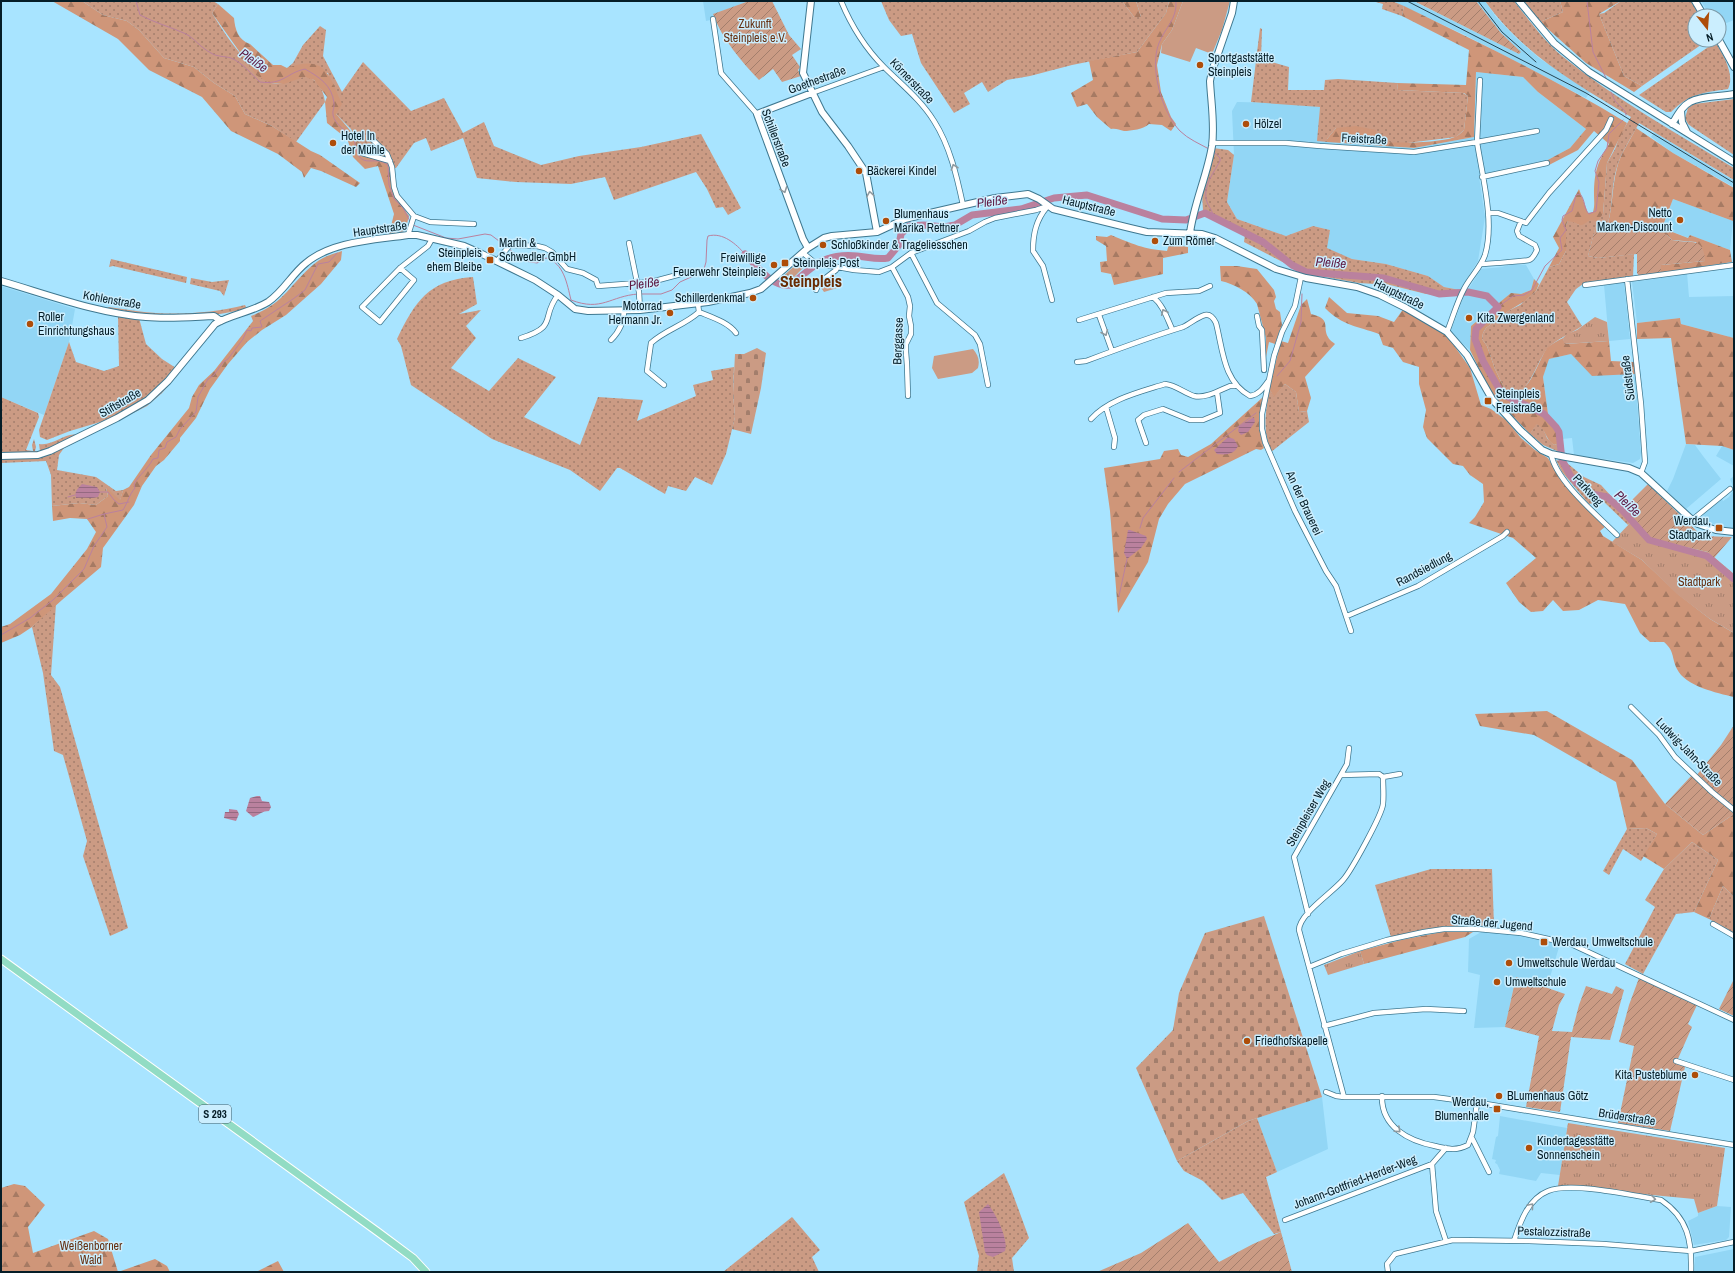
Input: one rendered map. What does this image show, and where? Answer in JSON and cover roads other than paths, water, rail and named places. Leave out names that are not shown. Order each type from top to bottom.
[{"type":"main road","points":[[811,1],[803,73],[822,112],[866,173],[877,232]]},
{"type":"main road","points":[[1190,233],[1193,211],[1207,172],[1211,148],[1210,81],[1216,56],[1232,13],[1234,1]]},
{"type":"main road","points":[[1519,1],[1540,28],[1568,56],[1601,80],[1734,162]]},
{"type":"main road","points":[[1723,48],[1734,67]]},
{"type":"main road","name":"Goethestraße","points":[[757,114],[812,93]]},
{"type":"main road","points":[[1672,124],[1686,105],[1696,99],[1734,94]]},
{"type":"main road","points":[[1681,112],[1682,122],[1688,133]]},
{"type":"main road","name":"Schillerstraße","points":[[757,114],[807,246]]},
{"type":"main road","name":"Hauptstraße","points":[[221,321],[260,307],[281,291],[306,262],[325,250],[341,245],[408,231],[432,239],[464,246],[497,261],[535,280],[558,295],[570,306],[580,310],[640,310],[698,304],[738,297],[761,289],[803,253],[807,246],[824,238],[877,232],[905,219],[1016,194],[1028,194],[1039,199],[1052,209],[1147,232],[1190,233],[1214,238],[1276,269],[1301,277],[1358,287],[1380,295],[1447,332],[1467,356],[1492,399],[1542,450],[1554,455],[1618,465],[1640,473],[1692,520],[1706,528],[1734,532]]},
{"type":"main road","name":"Kohlenstraße","points":[[1,281],[43,295],[96,309],[146,317],[214,316],[221,321]]},
{"type":"main road","name":"Stiftstraße","points":[[1,456],[38,455],[50,451],[135,408],[159,390],[210,329],[221,321]]},
{"type":"main road","name":"S 293","points":[[1,959],[378,1232],[413,1258],[426,1272]]},
{"type":"street","name":"Körnerstraße","points":[[841,1],[862,40],[884,67],[914,95],[938,128],[956,173],[963,205]]},
{"type":"street","name":"Schillerstraße","points":[[713,19],[721,73],[757,114]]},
{"type":"street","name":"Goethestraße","points":[[812,93],[884,67]]},
{"type":"street","points":[[1447,332],[1464,289],[1473,273],[1481,264],[1488,242],[1488,212],[1477,142],[1480,80]]},
{"type":"street","points":[[1488,212],[1498,213],[1526,223],[1549,193],[1606,130],[1611,119]]},
{"type":"street","name":"Freistraße","points":[[1211,148],[1286,143],[1414,152],[1537,131]]},
{"type":"street","points":[[370,137],[384,150],[390,161],[397,196],[414,216],[430,222],[474,224]]},
{"type":"street","points":[[362,153],[390,161]]},
{"type":"street","points":[[1482,177],[1547,163]]},
{"type":"street","points":[[803,253],[814,262],[821,264],[879,272],[892,267],[911,253],[969,232],[985,222],[995,218],[1036,210],[1047,205]]},
{"type":"street","points":[[1047,205],[1038,217],[1033,251],[1043,266],[1052,300]]},
{"type":"street","points":[[408,231],[414,216]]},
{"type":"street","points":[[1481,264],[1528,261],[1532,258],[1537,250],[1535,245],[1518,236],[1517,231],[1520,221]]},
{"type":"street","points":[[400,268],[414,280],[380,322],[362,307],[400,268],[428,246],[432,239]]},
{"type":"street","points":[[629,244],[638,284],[640,310]]},
{"type":"street","points":[[497,261],[506,252],[510,245],[537,246],[552,252],[567,269],[582,273],[596,280],[598,286],[638,284],[681,274]]},
{"type":"street","points":[[911,253],[937,303],[975,335],[980,344],[988,385]]},
{"type":"street","points":[[1585,285],[1734,265]]},
{"type":"street","points":[[816,290],[820,283],[836,270],[837,267]]},
{"type":"street","name":"Berggasse","points":[[892,267],[908,297],[910,306],[909,316],[911,334],[906,344],[908,396]]},
{"type":"street","name":"An der Brauerei","points":[[1301,277],[1296,306],[1282,332],[1272,369],[1262,414],[1262,429],[1265,442],[1295,512],[1326,571],[1336,586],[1351,631]]},
{"type":"street","name":"Südstraße","points":[[1627,279],[1642,418],[1645,462],[1640,473]]},
{"type":"street","points":[[1079,320],[1166,293],[1199,291],[1210,286]]},
{"type":"street","points":[[521,338],[540,330],[545,325],[554,300],[558,295]]},
{"type":"street","points":[[1153,297],[1163,310],[1172,329]]},
{"type":"street","points":[[664,385],[647,371],[651,343],[666,332],[691,319],[698,312],[698,304]]},
{"type":"street","points":[[611,340],[618,333],[624,316],[624,310]]},
{"type":"street","points":[[698,312],[726,324],[733,328],[736,333]]},
{"type":"street","points":[[1099,315],[1112,351]]},
{"type":"street","points":[[1077,362],[1086,361],[1191,323],[1204,315],[1209,315],[1214,319],[1225,364],[1235,386],[1250,396],[1254,396],[1270,379]]},
{"type":"street","points":[[1257,316],[1259,326],[1262,330],[1264,368],[1272,369]]},
{"type":"street","points":[[1091,419],[1097,412],[1122,399],[1165,384],[1171,385],[1193,396],[1201,396],[1217,392],[1230,386],[1235,386]]},
{"type":"street","points":[[1146,443],[1138,420],[1144,415],[1163,409],[1190,420],[1203,420],[1220,413],[1217,392]]},
{"type":"street","points":[[1106,407],[1115,438],[1114,447]]},
{"type":"street","name":"Parkweg","points":[[1554,455],[1553,464],[1574,492],[1617,535]]},
{"type":"street","points":[[1692,520],[1730,489]]},
{"type":"street","name":"Randsiedlung","points":[[1347,616],[1418,586],[1503,536],[1507,532]]},
{"type":"street","name":"Ludwig-Jahn-Straße","points":[[1631,707],[1659,735],[1676,757],[1712,792],[1734,810]]},
{"type":"street","name":"Steinpleiser Weg","points":[[1308,914],[1294,857],[1347,764],[1349,748]]},
{"type":"street","points":[[1341,775],[1379,774],[1383,777],[1400,774]]},
{"type":"street","points":[[1344,1097],[1324,1026],[1299,926],[1308,914],[1344,880],[1367,840],[1383,806],[1383,777]]},
{"type":"street","points":[[1713,924],[1734,936]]},
{"type":"street","name":"Straße der Jugend","points":[[1309,967],[1341,954],[1387,940],[1424,932],[1444,929],[1465,929],[1521,933],[1571,944],[1734,1020]]},
{"type":"street","points":[[1324,1026],[1374,1013],[1426,1009],[1464,1012]]},
{"type":"street","points":[[1676,1061],[1734,1080]]},
{"type":"street","name":"Brüderstraße","points":[[1326,1092],[1344,1097],[1434,1097],[1734,1145]]},
{"type":"street","name":"Johann-Gottfried-Herder-Weg","points":[[1382,1096],[1382,1106],[1387,1119],[1399,1132],[1412,1140],[1446,1148],[1459,1149],[1468,1145],[1472,1138]]},
{"type":"street","points":[[1477,1103],[1472,1138],[1489,1172]]},
{"type":"street","points":[[1446,1148],[1432,1164],[1436,1211],[1446,1242]]},
{"type":"street","name":"Johann-Gottfried-Herder-Weg","points":[[1284,1220],[1432,1164]]},
{"type":"street","points":[[1514,1241],[1521,1220],[1531,1204],[1547,1191],[1566,1187],[1661,1200],[1670,1206],[1679,1217],[1687,1231],[1692,1251],[1691,1272]]},
{"type":"street","name":"Pestalozzistraße","points":[[1388,1272],[1387,1264],[1395,1254],[1446,1242],[1468,1240],[1603,1244],[1692,1251],[1734,1242]]},
{"type":"waterway","name":"Pleiße","points":[[136,1],[140,15],[186,34],[213,54],[229,57],[235,60],[260,82],[274,82],[305,69],[324,82],[328,86],[333,97],[334,119],[341,128],[354,137],[356,149],[362,159],[366,161],[382,162],[388,165],[389,185],[394,199],[403,208],[411,223]]},
{"type":"waterway","points":[[1176,1],[1175,13],[1159,43],[1156,53],[1159,89],[1168,113],[1180,131],[1190,139],[1209,149]]},
{"type":"waterway","points":[[1587,1],[1593,52],[1607,80]]},
{"type":"waterway","points":[[1611,92],[1615,101],[1625,111],[1626,115]]},
{"type":"waterway","points":[[1498,307],[1513,296],[1524,295],[1532,290],[1545,266],[1562,250],[1560,238],[1566,230],[1562,220],[1563,216],[1572,211],[1576,195],[1580,194],[1589,214],[1596,211],[1599,182],[1595,171],[1598,161],[1607,148],[1609,134],[1623,120]]},
{"type":"waterway","points":[[1213,217],[1208,204],[1206,191],[1209,181],[1220,161],[1220,158],[1214,152]]},
{"type":"waterway","name":"Pleiße","points":[[745,254],[771,280],[784,285],[791,285],[814,266],[836,256],[857,256],[876,259],[888,258],[899,245],[901,234],[909,226],[924,225],[944,227],[955,225],[972,215],[1021,209],[1054,198],[1087,195],[1162,219],[1186,220],[1205,213],[1263,242],[1292,265],[1306,272],[1384,278],[1439,294],[1468,292],[1487,296],[1498,307],[1476,329],[1475,339],[1483,361],[1502,394],[1544,414],[1556,427],[1559,432],[1562,460],[1570,475],[1577,483],[1592,494],[1607,497],[1622,510],[1649,540],[1707,556],[1734,579]]},
{"type":"waterway","name":"Pleiße","points":[[413,225],[446,238],[458,239],[485,234],[491,235],[507,247]]},
{"type":"waterway","name":"Pleiße","points":[[641,294],[661,294],[672,290],[680,282],[700,273],[704,269],[706,262],[708,236],[714,235],[724,237],[738,246],[745,254]]},
{"type":"waterway","name":"Pleiße","points":[[509,249],[525,261],[537,263],[546,258],[557,264],[564,275],[571,300],[582,303],[598,304],[620,297],[638,294]]},
{"type":"waterway","points":[[1,635],[30,618],[53,600],[84,569],[94,546],[107,527],[104,514],[123,510],[135,488],[134,484],[136,481],[153,459],[158,458],[159,450],[165,448],[167,442],[176,437],[180,429],[196,412],[198,397],[208,379],[214,375],[223,362],[228,359],[243,339],[247,330],[251,331],[252,328],[262,327],[260,321],[305,290],[318,264],[329,262],[337,253]]},
{"type":"waterway","points":[[1277,376],[1290,361],[1301,322],[1302,294]]},
{"type":"waterway","points":[[1179,472],[1256,413]]},
{"type":"waterway","points":[[1140,528],[1143,518],[1174,478]]},
{"type":"waterway","points":[[100,492],[108,492],[119,504],[129,502]]},
{"type":"waterway","points":[[68,497],[75,495]]},
{"type":"waterway","points":[[88,519],[104,514]]},
{"type":"waterway","points":[[1119,596],[1127,559]]},
{"type":"railway","points":[[1407,1],[1586,93],[1734,183]]},
{"type":"railway","points":[[1478,1],[1502,32],[1536,62]]},
{"type":"place","name":"Sportgaststätte Steinpleis","points":[[1200,65]]},
{"type":"place","name":"Hölzel","points":[[1246,124]]},
{"type":"place","name":"Hotel In der Mühle","points":[[333,143]]},
{"type":"place","name":"Bäckerei Kindel","points":[[859,171]]},
{"type":"place","name":"Netto Marken-Discount","points":[[1680,220]]},
{"type":"place","name":"Blumenhaus Marika Rettner","points":[[886,221]]},
{"type":"place","name":"Zum Römer","points":[[1155,241]]},
{"type":"place","name":"Schloßkinder & Trageliesschen","points":[[823,245]]},
{"type":"place","name":"Martin & Schwedler GmbH","points":[[491,250]]},
{"type":"place","name":"Steinpleis ehem Bleibe","points":[[490,260]]},
{"type":"place","name":"Steinpleis Post","points":[[785,263]]},
{"type":"place","name":"Freiwillige Feuerwehr Steinpleis","points":[[774,265]]},
{"type":"place","name":"Schillerdenkmal","points":[[753,298]]},
{"type":"place","name":"Motorrad Hermann Jr.","points":[[670,313]]},
{"type":"place","name":"Kita Zwergenland","points":[[1469,318]]},
{"type":"place","name":"Roller Einrichtungshaus","points":[[30,324]]},
{"type":"place","name":"Steinpleis Freistraße","points":[[1488,401]]},
{"type":"place","name":"Werdau, Stadtpark","points":[[1719,528]]},
{"type":"place","name":"Werdau, Umweltschule","points":[[1544,942]]},
{"type":"place","name":"Umweltschule Werdau","points":[[1509,963]]},
{"type":"place","name":"Umweltschule","points":[[1497,982]]},
{"type":"place","name":"Friedhofskapelle","points":[[1247,1041]]},
{"type":"place","name":"Kita Pusteblume","points":[[1695,1075]]},
{"type":"place","name":"BLumenhaus Götz","points":[[1499,1096]]},
{"type":"place","name":"Werdau, Blumenhalle","points":[[1497,1109]]},
{"type":"place","name":"Kindertagesstätte Sonnenschein","points":[[1529,1148]]},
{"type":"district","name":"Steinpleis","points":[[811,281]]},
{"type":"park label","name":"Zukunft Steinpleis e.V.","points":[[755,31]]},
{"type":"park label","name":"Stadtpark","points":[[1699,582]]},
{"type":"park label","name":"Weißenborner Wald","points":[[91,1253]]}]
